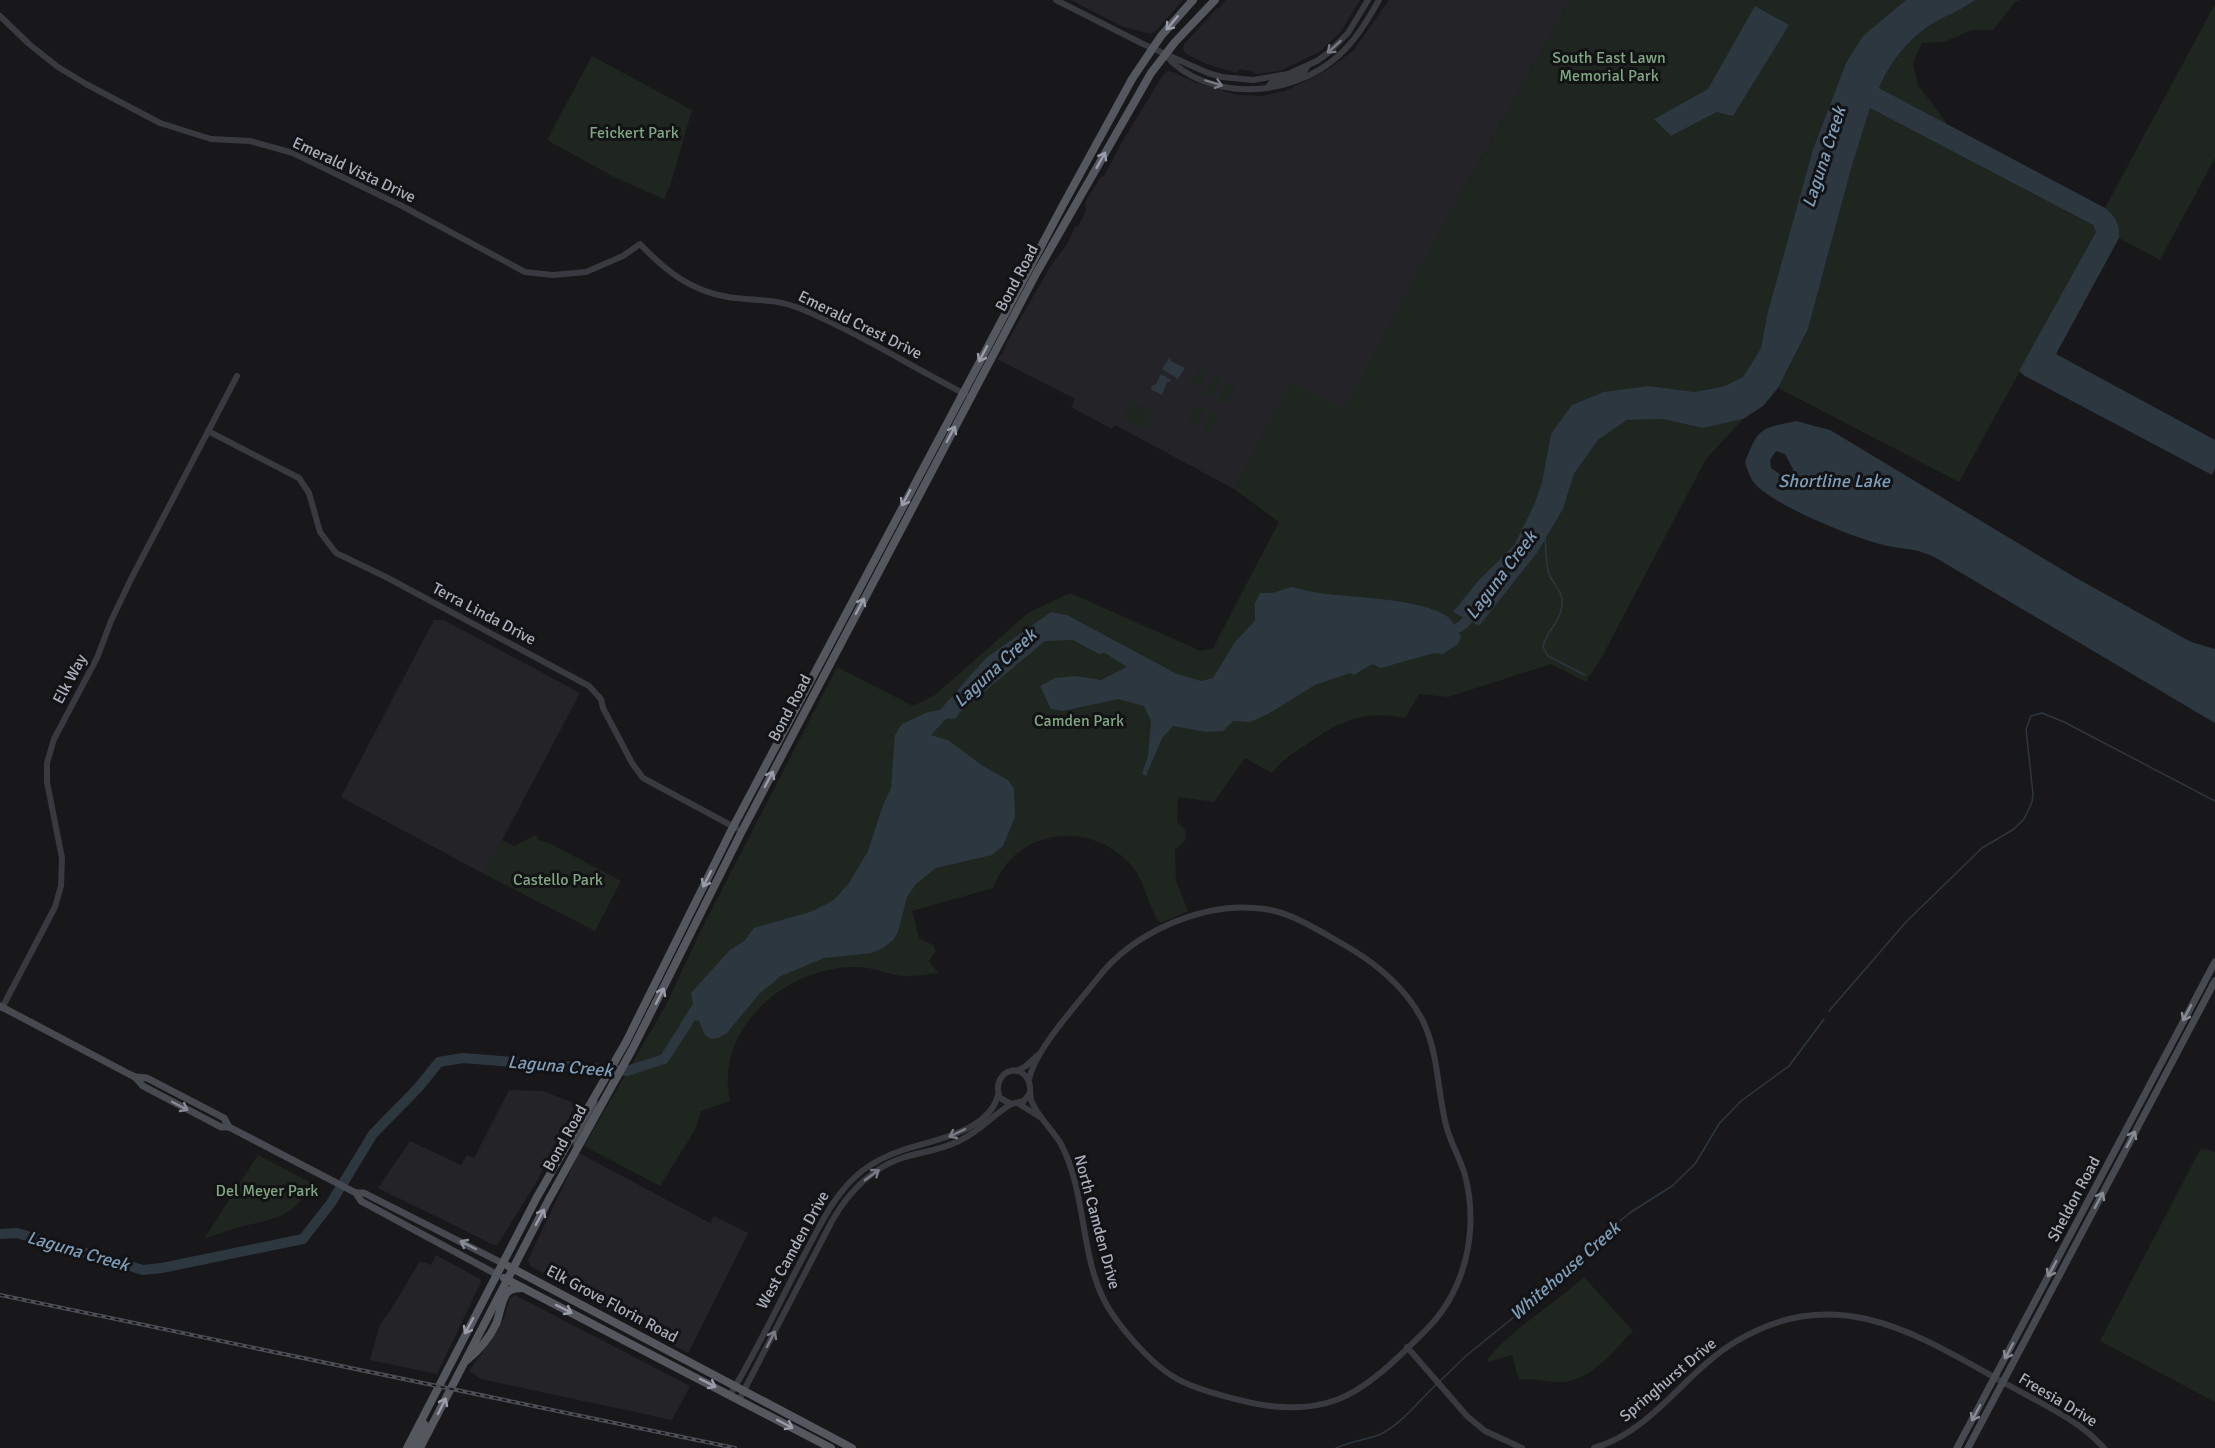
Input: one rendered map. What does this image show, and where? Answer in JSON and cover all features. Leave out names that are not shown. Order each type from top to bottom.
[{"type":"main road","name":"Bond Road","points":[[407,1448],[537,1197],[626,1042],[1003,315],[1132,78],[1174,20],[1193,0]]},
{"type":"main road","name":"Bond Road","points":[[420,1448],[512,1268],[633,1048],[738,829],[998,346],[1141,89],[1164,55],[1215,0]]},
{"type":"main road","points":[[998,346],[997,342],[1005,322],[1003,315]]},
{"type":"main road","name":"Sheldon Road","points":[[1957,1448],[2215,962]]},
{"type":"main road","name":"Sheldon Road","points":[[1968,1448],[2215,981]]},
{"type":"main road","name":"Elk Grove Florin Road","points":[[1,1007],[135,1077],[142,1086],[221,1127],[229,1127],[356,1193],[364,1193],[512,1268],[686,1361],[732,1391]]},
{"type":"main road","points":[[577,1147],[576,1141],[592,1111],[598,1091]]},
{"type":"main road","name":"Elk Grove Florin Road","points":[[356,1193],[360,1201],[618,1337],[852,1448]]},
{"type":"main road","points":[[377,1210],[381,1206],[398,1215],[406,1215]]},
{"type":"main road","points":[[463,1364],[477,1352],[490,1335],[507,1293],[514,1288],[523,1288]]},
{"type":"main road","points":[[618,1337],[627,1336],[634,1340],[641,1337]]},
{"type":"main road","points":[[650,1353],[656,1352],[669,1358],[686,1361]]},
{"type":"main road","name":"Elk Grove Florin Road","points":[[742,1396],[831,1448]]},
{"type":"main road","points":[[414,1448],[425,1421],[427,1409]]},
{"type":"street","points":[[1056,0],[1164,55],[1179,59],[1208,73],[1253,80],[1275,78],[1307,67],[1339,43],[1354,24],[1368,0]]},
{"type":"street","points":[[1164,55],[1174,66],[1214,84],[1242,89],[1266,88],[1308,76],[1336,58],[1358,35],[1379,0]]},
{"type":"street","name":"Emerald Vista Drive","points":[[0,16],[29,44],[58,67],[160,123],[211,139],[250,141],[292,153],[392,201],[525,272],[553,275],[586,272],[623,256],[640,244]]},
{"type":"street","points":[[1266,88],[1271,83],[1303,74],[1307,67]]},
{"type":"street","name":"Emerald Crest Drive","points":[[640,244],[663,268],[691,286],[728,297],[769,300],[794,306],[836,325],[971,397]]},
{"type":"street","name":"Elk Way","points":[[1,1007],[55,907],[61,886],[62,858],[47,782],[50,751],[54,739],[97,658],[131,579],[237,376]]},
{"type":"street","name":"Terra Linda Drive","points":[[208,431],[299,478],[309,493],[323,538],[341,557],[396,582],[589,686],[601,699],[603,708],[638,773],[653,785],[738,829]]},
{"type":"street","points":[[1041,1053],[1026,1066],[1001,1077],[997,1085],[998,1094],[1003,1101],[1019,1104],[1030,1093],[1031,1070],[1041,1053],[1118,954],[1156,931],[1212,910],[1266,909],[1283,914],[1339,942],[1379,968],[1407,997],[1423,1022],[1438,1069],[1446,1128],[1462,1167],[1470,1203],[1465,1263],[1455,1290],[1437,1318],[1407,1347],[1467,1416],[1485,1431],[1522,1448]]},
{"type":"street","points":[[1017,1071],[1029,1080]]},
{"type":"street","name":"North Camden Drive","points":[[1030,1093],[1033,1103],[1068,1159],[1102,1295],[1121,1326],[1156,1363],[1175,1378],[1203,1390],[1278,1407],[1322,1404],[1352,1393],[1378,1374],[1407,1347]]},
{"type":"street","name":"West Camden Drive","points":[[732,1391],[824,1217],[846,1186],[863,1170],[883,1158],[962,1131],[992,1108],[998,1094]]},
{"type":"street","name":"West Camden Drive","points":[[742,1396],[832,1221],[857,1186],[893,1162],[968,1137],[1011,1104]]},
{"type":"street","name":"North Camden Drive","points":[[1019,1104],[1043,1119]]},
{"type":"street","name":"Springhurst Drive","points":[[1594,1448],[1625,1435],[1645,1420],[1705,1364],[1734,1343],[1771,1325],[1801,1317],[1838,1314],[1886,1323],[1908,1332],[1995,1378]]},
{"type":"street","name":"Freesia Drive","points":[[1995,1378],[2071,1420],[2097,1439],[2104,1448]]},
{"type":"shaded area","points":[[1071,0],[1183,0],[1156,31],[1150,34],[1123,27]]},
{"type":"shaded area","points":[[1226,0],[1360,0],[1340,33],[1319,52],[1280,71],[1255,74],[1252,71],[1240,69],[1236,73],[1207,64],[1186,54],[1183,49],[1184,44]]},
{"type":"shaded area","points":[[1389,0],[1570,0],[1447,219],[1344,410],[1291,382],[1234,489],[1115,425],[1112,429],[1071,407],[1075,399],[997,359],[1002,354],[1050,267],[1067,244],[1075,227],[1079,225],[1086,211],[1085,202],[1100,178],[1104,176],[1163,75],[1168,71],[1173,72],[1194,82],[1237,95],[1262,96],[1285,91],[1324,72],[1353,51]]},
{"type":"shaded area","points":[[434,620],[444,620],[580,693],[484,874],[341,797]]},
{"type":"shaded area","points":[[509,1090],[543,1091],[576,1104],[537,1181],[498,1244],[494,1245],[378,1188],[410,1141],[461,1165],[467,1155],[474,1158]]},
{"type":"shaded area","points":[[579,1153],[710,1223],[714,1216],[748,1233],[688,1353],[530,1266],[528,1260]]},
{"type":"shaded area","points":[[436,1255],[480,1279],[481,1282],[437,1374],[370,1360],[380,1324],[420,1261],[431,1265]]},
{"type":"shaded area","points":[[515,1295],[690,1386],[672,1420],[481,1379],[469,1371],[496,1333],[504,1318],[510,1298]]},
{"type":"green space","points":[[1570,0],[1906,0],[1846,63],[1813,149],[1767,315],[1761,348],[1743,377],[1725,386],[1695,392],[1649,386],[1551,434],[1542,482],[1534,505],[1514,545],[1478,581],[1453,612],[1479,626],[1537,553],[1563,509],[1574,474],[1598,440],[1627,420],[1662,419],[1703,428],[1743,419],[1706,459],[1603,655],[1586,682],[1551,664],[1448,697],[1419,694],[1405,718],[1376,715],[1340,724],[1295,752],[1272,773],[1245,758],[1214,802],[1178,797],[1177,822],[1186,830],[1185,841],[1175,850],[1176,881],[1188,911],[1161,923],[1154,913],[1137,872],[1115,851],[1096,841],[1076,836],[1056,837],[1036,842],[1019,852],[1004,868],[993,888],[912,911],[919,938],[933,945],[936,951],[929,961],[938,973],[906,976],[860,967],[828,970],[803,978],[780,991],[760,1007],[744,1027],[733,1050],[728,1075],[730,1101],[701,1111],[695,1130],[660,1186],[584,1146],[666,1005],[702,928],[837,667],[913,706],[935,695],[1028,613],[1070,593],[1201,651],[1213,648],[1279,522],[1234,489],[1291,381],[1344,409]],"holes":[[[1708,89],[1717,112],[1671,136],[1655,119]]]},
{"type":"green space","points":[[1975,0],[2020,0],[2015,2],[1993,30],[1972,30],[1944,42],[1922,43],[1913,63],[1918,85],[1948,125],[1879,88],[1896,59],[1918,34]]},
{"type":"green space","points":[[2215,4],[2215,158],[2160,260],[2119,238],[2117,221],[2105,208]]},
{"type":"green space","name":"Feickert Park","points":[[592,56],[692,110],[671,183],[664,199],[614,177],[547,140]]},
{"type":"green space","points":[[1870,108],[2093,225],[2096,232],[1959,482],[1778,388],[1808,329],[1851,169]]},
{"type":"green space","points":[[1200,368],[1208,372],[1200,388],[1192,383]]},
{"type":"green space","points":[[1214,375],[1222,380],[1212,398],[1204,393]]},
{"type":"green space","points":[[1227,383],[1236,387],[1226,405],[1217,400]]},
{"type":"green space","points":[[1131,401],[1142,406],[1140,411],[1143,407],[1153,413],[1144,430],[1122,418]]},
{"type":"green space","points":[[1198,404],[1206,409],[1196,427],[1188,422]]},
{"type":"green space","points":[[1211,412],[1220,416],[1210,434],[1202,430]]},
{"type":"green space","name":"Castello Park","points":[[536,835],[539,840],[621,881],[595,931],[484,874],[502,840],[514,846]]},
{"type":"green space","points":[[2201,1148],[2215,1152],[2215,1402],[2100,1341]]},
{"type":"green space","name":"Del Meyer Park","points":[[258,1155],[312,1183],[305,1195],[290,1210],[273,1219],[204,1239]]},
{"type":"green space","points":[[1584,1277],[1633,1331],[1601,1363],[1583,1376],[1556,1382],[1519,1380],[1512,1355],[1489,1362],[1487,1360],[1509,1337]]},
{"type":"water","points":[[1906,0],[1975,0],[1918,34],[1889,68],[1879,88],[2105,208],[2112,215],[2118,225],[2119,238],[2056,354],[2215,440],[2215,468],[2212,475],[2019,371],[2096,232],[2093,225],[1870,108],[1851,169],[1808,329],[1778,388],[1763,406],[1743,419],[1703,428],[1662,419],[1627,420],[1598,440],[1574,474],[1563,509],[1537,553],[1479,626],[1453,612],[1478,581],[1514,545],[1534,505],[1542,482],[1551,434],[1572,405],[1604,392],[1649,386],[1695,392],[1725,386],[1743,377],[1761,348],[1767,315],[1813,149],[1846,63],[1863,36]]},
{"type":"water","points":[[1755,6],[1789,25],[1733,116],[1717,112],[1671,136],[1654,119],[1708,89]]},
{"type":"water","points":[[1170,357],[1171,361],[1185,368],[1178,379],[1162,369]]},
{"type":"water","points":[[1161,374],[1171,380],[1167,382],[1162,395],[1152,390],[1151,386],[1156,384]]},
{"type":"water","name":"Shortline Lake","points":[[1796,421],[1830,430],[2071,575],[2191,642],[2215,649],[2215,723],[1936,558],[1917,551],[1857,537],[1775,500],[1752,480],[1745,462],[1762,431]],"holes":[[[1776,451],[1785,454],[1793,469],[1791,474],[1781,475],[1771,468],[1770,460]]]},
{"type":"water","points":[[1292,587],[1317,593],[1405,602],[1422,606],[1448,617],[1461,636],[1458,644],[1443,654],[1434,653],[1381,668],[1372,664],[1354,675],[1350,673],[1315,685],[1268,714],[1250,722],[1233,721],[1223,731],[1206,732],[1173,726],[1162,738],[1146,776],[1142,774],[1148,756],[1151,721],[1144,706],[1118,699],[1063,711],[1051,709],[1040,686],[1055,678],[1075,676],[1101,680],[1127,667],[1105,653],[1099,654],[1073,640],[1045,641],[960,712],[956,718],[946,719],[931,735],[948,740],[983,766],[1008,780],[1014,789],[1015,817],[1003,846],[992,855],[936,868],[916,884],[907,897],[898,932],[893,940],[883,948],[872,953],[824,958],[781,976],[759,994],[727,1033],[718,1038],[711,1039],[705,1035],[699,1021],[695,1020],[687,1030],[680,1034],[680,1024],[693,1004],[691,993],[730,950],[744,941],[754,928],[813,911],[834,900],[849,883],[868,851],[891,788],[895,735],[902,724],[928,712],[940,710],[986,658],[1051,612],[1067,615],[1177,674],[1201,681],[1213,678],[1235,642],[1255,621],[1255,603],[1260,593],[1272,593]]},
{"type":"waterway","points":[[1545,538],[1548,571],[1562,600],[1559,617],[1543,647],[1548,656],[1585,675]]},
{"type":"waterway","name":"Laguna Creek","points":[[1441,631],[1462,626],[1476,609]]},
{"type":"waterway","points":[[1829,1011],[1906,922],[1982,848],[2014,829],[2024,819],[2033,794],[2026,729],[2031,716],[2042,713],[2064,722],[2215,801]]},
{"type":"waterway","name":"Whitehouse Creek","points":[[1440,1381],[1467,1355],[1556,1283],[1604,1234],[1631,1212],[1672,1186],[1695,1164],[1719,1124],[1741,1101],[1789,1066],[1824,1019]]},
{"type":"waterway","name":"Laguna Creek","points":[[0,1234],[17,1233],[143,1270],[303,1239],[331,1203],[373,1134],[418,1088],[439,1062],[463,1058],[627,1071],[664,1059],[688,1022]]},
{"type":"waterway","name":"Whitehouse Creek","points":[[1336,1448],[1376,1436],[1389,1429],[1404,1418],[1437,1384]]},
{"type":"railway","points":[[0,1295],[735,1448]]},
{"type":"park label","name":"South East Lawn Memorial Park","points":[[1609,67]]},
{"type":"park label","name":"Camden Park","points":[[1079,721]]}]
